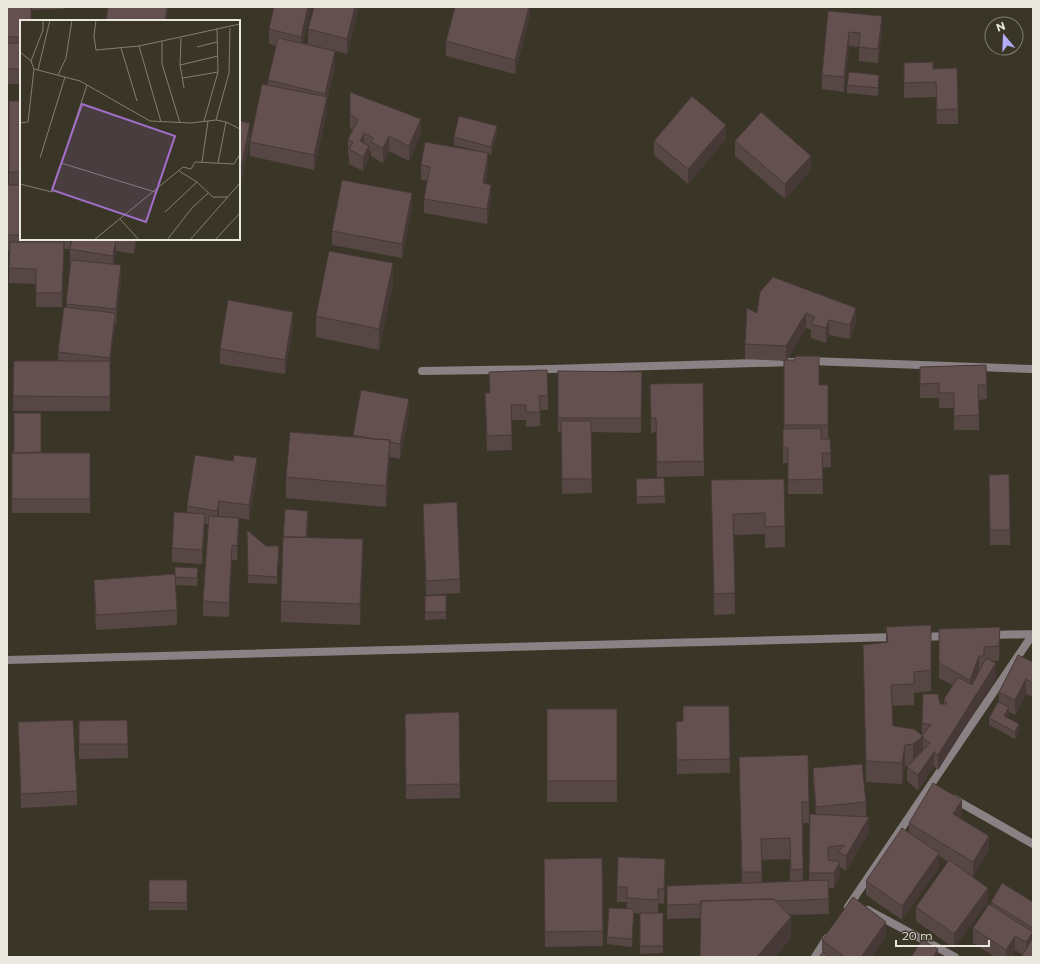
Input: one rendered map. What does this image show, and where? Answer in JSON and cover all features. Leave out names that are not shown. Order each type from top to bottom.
[{"type":"street","points":[[422,371],[558,369],[818,361],[1033,369]]},
{"type":"street","points":[[977,635],[1033,634]]},
{"type":"street","points":[[844,914],[852,901],[937,790],[1033,634]]},
{"type":"street","points":[[7,660],[954,636]]},
{"type":"street","points":[[937,790],[1033,844]]},
{"type":"street","points":[[852,901],[955,957]]},
{"type":"street","points":[[815,957],[831,932]]},
{"type":"building","points":[[7,7],[31,7],[31,20],[20,20],[20,37],[7,37]]},
{"type":"building","points":[[108,7],[167,7],[165,20],[106,20]]},
{"type":"building","points":[[274,7],[308,7],[301,37],[269,29]]},
{"type":"building","points":[[314,7],[355,7],[347,39],[308,29]]},
{"type":"building","points":[[455,7],[529,7],[515,60],[446,41]]},
{"type":"building","points":[[828,11],[882,16],[878,49],[859,47],[860,33],[849,32],[844,77],[822,75]]},
{"type":"building","points":[[278,38],[335,51],[325,94],[268,80]]},
{"type":"building","points":[[7,43],[20,43],[20,69],[7,69]]},
{"type":"building","points":[[933,62],[933,69],[957,68],[958,109],[937,110],[936,82],[904,83],[904,63]]},
{"type":"building","points":[[849,72],[879,75],[878,88],[847,85]]},
{"type":"building","points":[[262,84],[327,97],[314,155],[250,142]]},
{"type":"building","points":[[350,92],[421,119],[409,146],[389,136],[383,148],[371,142],[373,138],[364,133],[360,141],[369,146],[363,157],[349,149],[353,142],[348,139],[358,120],[350,114]]},
{"type":"building","points":[[692,96],[726,125],[688,169],[654,141]]},
{"type":"building","points":[[9,101],[20,101],[20,172],[9,172]]},
{"type":"building","points":[[761,112],[811,156],[785,184],[735,141]]},
{"type":"building","points":[[459,116],[497,126],[491,147],[454,137]]},
{"type":"building","points":[[240,121],[250,123],[240,172]]},
{"type":"building","points":[[425,142],[488,153],[483,183],[491,185],[487,209],[424,199],[430,167],[421,165]]},
{"type":"building","points":[[342,180],[412,193],[402,244],[332,231]]},
{"type":"building","points":[[7,185],[20,185],[20,235],[7,235]]},
{"type":"building","points":[[72,240],[116,240],[113,256],[70,249]]},
{"type":"building","points":[[10,242],[64,242],[62,293],[36,293],[36,269],[9,268]]},
{"type":"building","points":[[329,251],[393,263],[379,329],[316,316]]},
{"type":"building","points":[[71,260],[121,265],[116,309],[66,304]]},
{"type":"building","points":[[773,277],[856,308],[850,325],[829,320],[826,328],[811,324],[815,317],[806,313],[786,346],[745,344],[747,308],[757,313],[760,292]]},
{"type":"building","points":[[228,300],[293,312],[285,360],[220,349]]},
{"type":"building","points":[[64,307],[115,313],[110,358],[58,352]]},
{"type":"building","points":[[795,356],[819,356],[819,385],[828,385],[828,425],[784,425],[784,360],[795,360]]},
{"type":"building","points":[[14,361],[110,361],[110,397],[13,396]]},
{"type":"building","points":[[986,365],[987,385],[978,385],[979,415],[954,416],[954,393],[939,393],[939,383],[920,384],[920,367]]},
{"type":"building","points":[[547,370],[548,395],[539,396],[540,412],[526,412],[526,405],[511,405],[512,435],[487,436],[485,393],[490,393],[489,372]]},
{"type":"building","points":[[558,371],[642,372],[641,418],[558,418]]},
{"type":"building","points":[[703,383],[704,461],[657,462],[656,418],[651,418],[650,384]]},
{"type":"building","points":[[361,390],[409,399],[400,444],[390,442],[390,440],[353,435]]},
{"type":"building","points":[[14,413],[41,413],[41,452],[14,453]]},
{"type":"building","points":[[561,421],[591,421],[592,479],[562,479]]},
{"type":"building","points":[[821,428],[821,439],[830,439],[831,453],[822,453],[823,479],[788,480],[788,448],[783,448],[783,429]]},
{"type":"building","points":[[290,432],[390,440],[386,486],[286,477]]},
{"type":"building","points":[[12,453],[90,453],[90,499],[12,499]]},
{"type":"building","points":[[195,455],[233,461],[234,455],[257,458],[249,505],[219,501],[217,511],[187,506]]},
{"type":"building","points":[[1009,474],[1010,530],[990,530],[989,475]]},
{"type":"building","points":[[664,478],[665,496],[637,497],[636,479]]},
{"type":"building","points":[[784,479],[785,526],[765,527],[765,513],[733,514],[735,593],[714,594],[711,480]]},
{"type":"building","points":[[457,502],[460,579],[426,581],[423,504]]},
{"type":"building","points":[[285,509],[308,511],[306,537],[283,537]]},
{"type":"building","points":[[174,512],[205,514],[202,550],[172,548]]},
{"type":"building","points":[[209,516],[239,518],[237,546],[232,545],[229,603],[203,601]]},
{"type":"building","points":[[247,530],[266,546],[279,546],[277,577],[248,575]]},
{"type":"building","points":[[283,537],[363,539],[360,604],[281,601]]},
{"type":"building","points":[[175,567],[198,568],[197,578],[175,577]]},
{"type":"building","points":[[175,574],[177,610],[96,615],[94,580]]},
{"type":"building","points":[[446,595],[446,612],[425,612],[425,596]]},
{"type":"building","points":[[931,625],[931,670],[914,672],[914,684],[891,685],[893,726],[914,729],[923,736],[913,744],[905,745],[902,763],[866,761],[863,645],[888,642],[886,627]]},
{"type":"building","points":[[1000,627],[999,646],[984,647],[984,656],[979,656],[970,680],[939,663],[939,629]]},
{"type":"building","points":[[1018,655],[1033,662],[1033,683],[1026,679],[1015,700],[999,692]]},
{"type":"building","points":[[986,658],[996,663],[938,755],[934,752],[918,775],[907,767],[930,743],[923,738],[922,735],[931,725],[922,723],[923,694],[938,694],[940,704],[947,704],[944,699],[958,677],[972,685]]},
{"type":"building","points":[[998,702],[1009,707],[1004,716],[1019,724],[1015,732],[989,718]]},
{"type":"building","points":[[683,706],[729,706],[730,759],[677,760],[676,722],[683,721]]},
{"type":"building","points":[[547,709],[617,709],[617,781],[547,781]]},
{"type":"building","points":[[459,712],[460,784],[406,785],[405,714]]},
{"type":"building","points":[[73,720],[77,791],[21,794],[18,722]]},
{"type":"building","points":[[127,720],[128,744],[79,744],[79,721]]},
{"type":"building","points":[[808,755],[809,802],[802,802],[803,869],[791,870],[790,838],[761,839],[762,872],[742,872],[739,757]]},
{"type":"building","points":[[862,764],[866,802],[816,807],[813,768]]},
{"type":"building","points":[[933,783],[962,800],[953,814],[989,836],[973,862],[909,823]]},
{"type":"building","points":[[810,814],[869,817],[846,856],[838,852],[845,845],[828,847],[828,860],[840,862],[834,873],[809,873]]},
{"type":"building","points":[[902,828],[939,853],[902,906],[866,881]]},
{"type":"building","points":[[618,857],[665,859],[664,889],[658,889],[658,900],[627,898],[627,887],[617,887]]},
{"type":"building","points":[[602,858],[603,931],[545,932],[544,859]]},
{"type":"building","points":[[949,860],[988,888],[954,934],[916,907]]},
{"type":"building","points":[[149,880],[187,880],[187,903],[149,902]]},
{"type":"building","points":[[828,880],[829,899],[701,901],[701,904],[667,905],[667,886]]},
{"type":"building","points":[[1002,883],[1033,902],[1033,928],[991,902]]},
{"type":"building","points":[[853,897],[886,922],[861,957],[845,957],[822,940]]},
{"type":"building","points":[[774,899],[791,917],[757,957],[700,956],[701,901]]},
{"type":"building","points":[[989,904],[1033,932],[1026,942],[1015,936],[1006,950],[973,928]]},
{"type":"building","points":[[609,908],[634,909],[632,939],[607,937]]},
{"type":"building","points":[[640,913],[663,913],[663,946],[640,946]]},
{"type":"building","points":[[1033,938],[1033,957],[1021,957]]},
{"type":"building","points":[[922,940],[938,949],[933,957],[911,957]]},
{"type":"building","points":[[823,952],[829,957],[819,957]]}]
